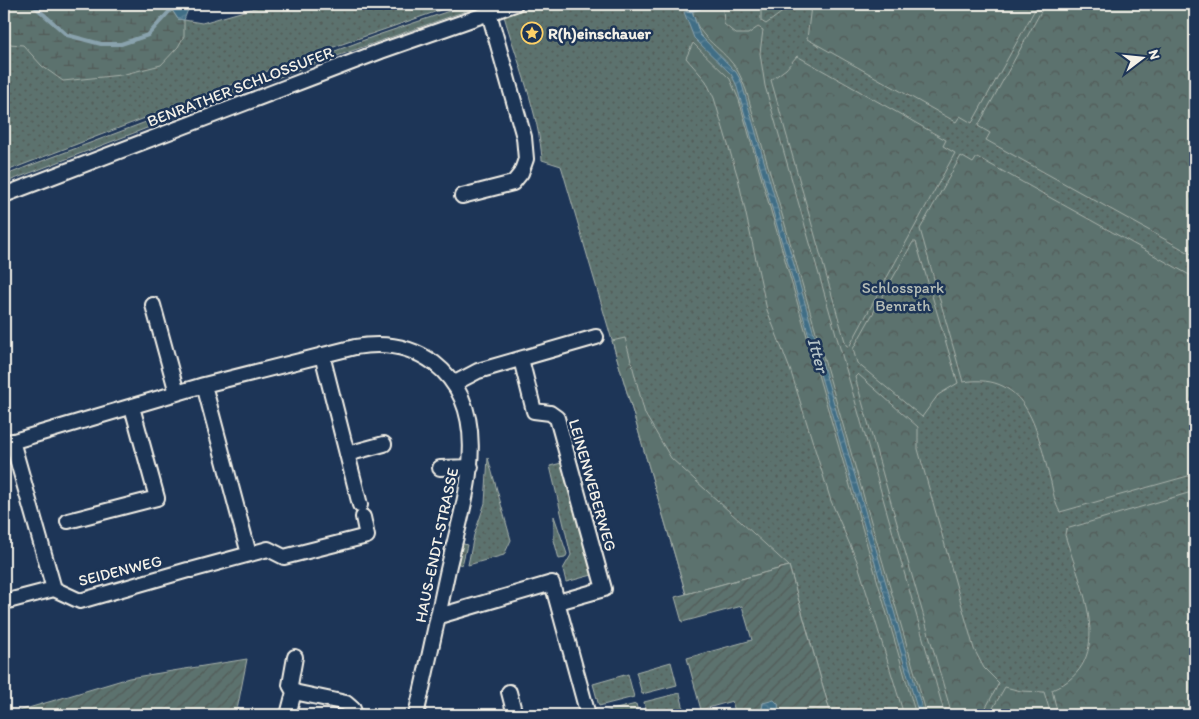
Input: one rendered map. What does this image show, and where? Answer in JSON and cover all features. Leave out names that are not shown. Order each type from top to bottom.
[{"type":"street","name":"BENRATHER SCHLOSSUFER","points":[[4,195],[381,51],[515,4]]},
{"type":"street","points":[[462,196],[513,183],[524,168],[526,147],[489,13]]},
{"type":"street","points":[[152,305],[177,393]]},
{"type":"street","points":[[455,383],[478,371],[596,337]]},
{"type":"street","name":"HAUS-ENDT-STRASSE","points":[[54,589],[8,442],[177,393],[322,355],[373,344],[392,345],[424,356],[442,369],[455,383],[468,418],[471,467],[416,715]]},
{"type":"street","points":[[322,355],[347,454],[384,444]]},
{"type":"street","name":"LEINENWEBERWEG","points":[[521,359],[534,410],[550,413],[556,418],[604,589],[558,602]]},
{"type":"street","points":[[204,386],[249,554]]},
{"type":"street","points":[[68,521],[157,498],[132,407]]},
{"type":"street","name":"SEIDENWEG","points":[[54,589],[80,601],[268,549],[284,557],[368,536],[347,454]]},
{"type":"street","points":[[440,468],[471,467]]},
{"type":"street","points":[[438,616],[552,583],[588,715]]},
{"type":"street","points":[[4,602],[54,589]]},
{"type":"street","points":[[288,715],[294,692],[290,685],[295,657]]},
{"type":"street","points":[[294,692],[346,703],[354,709],[354,715]]},
{"type":"street","points":[[509,692],[516,715]]},
{"type":"green space","points":[[4,4],[168,4],[178,19],[202,23],[258,7],[292,4],[458,4],[299,59],[4,172]]},
{"type":"green space","points":[[4,4],[168,4],[178,19],[184,20],[184,36],[178,47],[161,65],[121,75],[63,81],[42,66],[23,45],[9,44],[4,47]]},
{"type":"green space","points":[[470,4],[486,4],[303,68],[4,183],[4,176],[26,167],[375,36]]},
{"type":"green space","name":"Schlosspark Benrath","points":[[540,4],[1195,4],[1195,715],[831,715],[789,566],[686,594],[562,169],[561,166],[542,160],[537,126],[527,88],[504,16]]},
{"type":"green space","points":[[692,4],[716,4],[723,8],[724,24],[736,34],[748,34],[758,27],[763,30],[760,53],[765,86],[945,715],[927,715],[746,90],[734,66],[701,31],[693,15]]},
{"type":"green space","points":[[758,4],[799,4],[781,13],[766,24],[761,21],[761,10]]},
{"type":"green space","points":[[819,4],[1038,4],[972,123],[960,116],[956,122],[807,39],[811,6]]},
{"type":"green space","points":[[1045,4],[1195,4],[1195,256],[986,140],[990,133],[978,126]]},
{"type":"green space","points":[[693,43],[730,79],[739,100],[916,715],[904,715],[857,561],[831,501],[791,372],[767,310],[738,178],[714,98],[706,81],[686,58]]},
{"type":"green space","points":[[797,56],[946,140],[943,146],[955,153],[849,347],[846,345],[771,80],[786,69]]},
{"type":"green space","points":[[961,156],[973,163],[977,157],[1195,278],[1195,474],[1060,512],[1054,498],[1035,426],[1017,396],[1003,386],[985,381],[963,382],[920,229]]},
{"type":"green space","points":[[913,242],[916,242],[958,383],[938,395],[922,417],[857,363],[853,349]]},
{"type":"green space","points":[[625,338],[645,414],[671,458],[789,566],[686,594],[612,341]]},
{"type":"green space","points":[[858,374],[918,427],[918,449],[974,649],[984,668],[999,683],[982,715],[952,715],[855,377]]},
{"type":"green space","points":[[488,458],[511,540],[504,555],[468,565],[474,535],[485,503]]},
{"type":"green space","points":[[565,462],[596,574],[566,582],[563,569],[571,555],[550,466]]},
{"type":"green space","points":[[1195,491],[1195,715],[1058,715],[1052,690],[1072,677],[1084,661],[1090,642],[1085,599],[1065,535],[1066,529]]},
{"type":"green space","points":[[554,516],[567,554],[565,558],[559,559],[554,540]]},
{"type":"green space","points":[[461,543],[467,545],[462,565],[456,563]]},
{"type":"green space","points":[[789,566],[831,715],[780,715],[778,704],[763,703],[761,715],[736,715],[732,701],[701,710],[687,658],[752,640],[742,606],[682,622],[675,597]]},
{"type":"green space","points":[[247,659],[236,715],[5,715],[129,678]]},
{"type":"green space","points":[[671,662],[677,685],[642,694],[636,672]]},
{"type":"green space","points":[[628,674],[634,697],[599,706],[593,684]]},
{"type":"green space","points":[[1005,687],[1021,691],[1044,692],[1051,715],[989,715]]},
{"type":"green space","points":[[680,693],[685,714],[647,715],[644,702]]},
{"type":"green space","points":[[636,704],[639,715],[601,715],[600,713]]},
{"type":"water","points":[[168,4],[194,4],[189,7],[184,20],[178,19]]},
{"type":"water","name":"Itter","points":[[692,11],[700,35],[736,72],[741,81],[924,715],[919,715],[736,84],[731,74],[694,38],[684,12]]},
{"type":"water","points":[[774,700],[778,704],[780,715],[761,715],[763,703]]},
{"type":"waterway","points":[[32,4],[67,35],[101,44],[121,44],[148,35],[176,4]]},
{"type":"waterway","points":[[688,11],[699,8],[700,4]]},
{"type":"place","name":"R(h)einschauer","points":[[532,33]]}]
